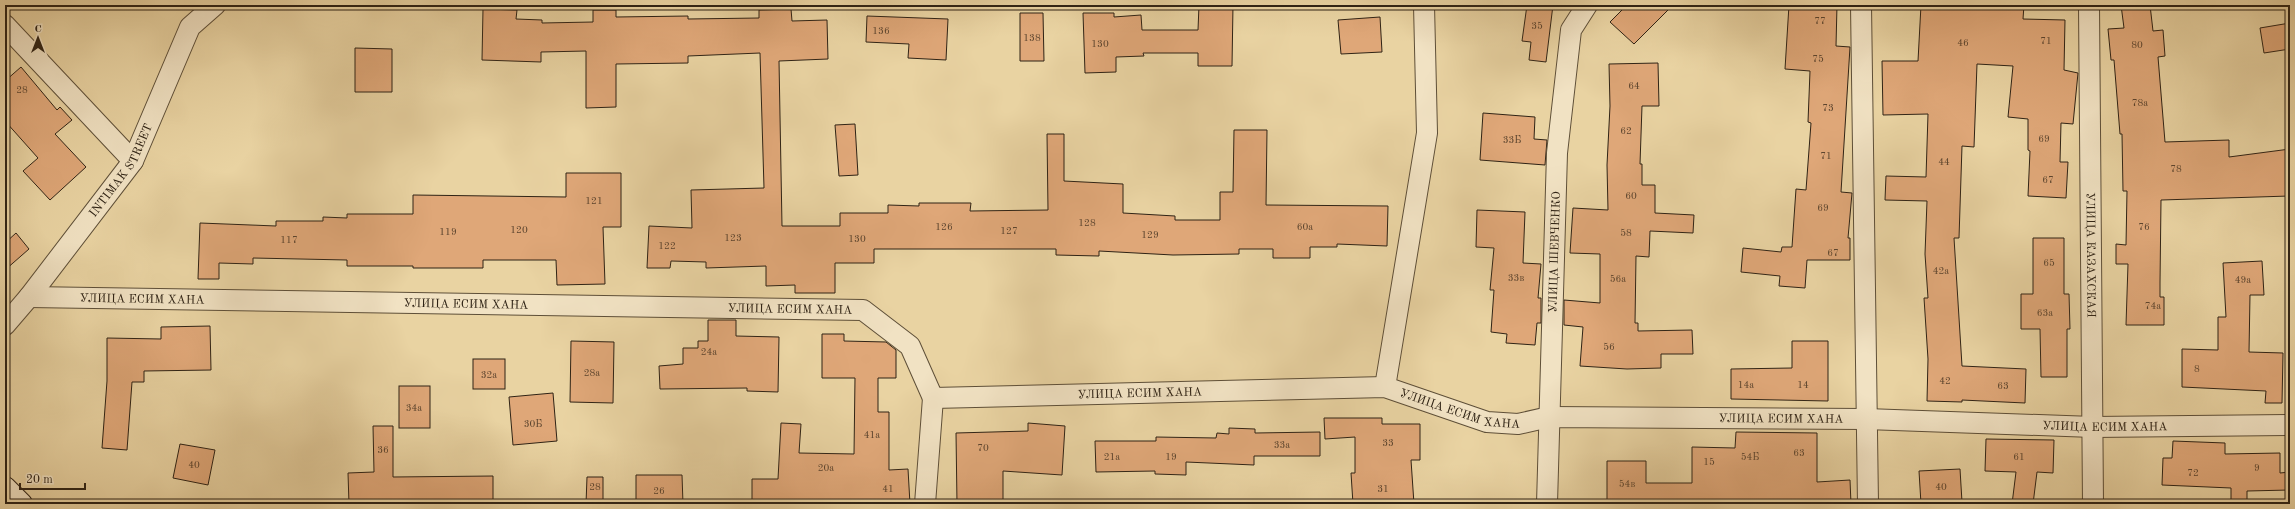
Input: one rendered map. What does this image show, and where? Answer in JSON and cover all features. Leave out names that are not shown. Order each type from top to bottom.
[{"type":"street","name":"INTIMAK STREET","points":[[5,325],[29,297],[133,160],[190,26],[215,5]]},
{"type":"street","points":[[1385,387],[1427,133],[1424,5]]},
{"type":"street","name":"УЛИЦА ШЕВЧЕНКО","points":[[1547,504],[1558,153],[1571,30],[1587,5]]},
{"type":"street","points":[[1861,5],[1868,504]]},
{"type":"street","name":"УЛИЦА КАЗАХСКАЯ","points":[[2089,5],[2093,504]]},
{"type":"street","points":[[5,25],[133,160]]},
{"type":"street","name":"УЛИЦА ЕСИМ ХАНА","points":[[29,297],[863,310],[910,346],[933,398],[1385,387],[1488,422],[1518,424],[1549,417],[1866,419],[2093,427],[2290,425]]},
{"type":"street","points":[[925,504],[933,398]]},
{"type":"street","points":[[5,488],[21,504]]},
{"type":"building","points":[[1199,5],[1233,5],[1232,66],[1198,66],[1198,53],[1143,53],[1144,56],[1116,57],[1116,72],[1085,73],[1083,13],[1114,13],[1114,17],[1141,15],[1142,30],[1198,30]]},
{"type":"building","points":[[1527,5],[1553,5],[1546,62],[1529,60],[1531,42],[1522,41]]},
{"type":"building","points":[[1627,5],[1673,5],[1634,44],[1610,22]]},
{"type":"building","points":[[1789,5],[1837,5],[1836,46],[1850,47],[1841,192],[1852,193],[1848,238],[1850,238],[1850,260],[1807,260],[1805,288],[1779,286],[1780,276],[1741,272],[1743,248],[1781,252],[1782,247],[1792,247],[1796,189],[1806,190],[1811,123],[1808,122],[1810,71],[1785,69]]},
{"type":"building","points":[[1921,5],[2024,5],[2023,19],[2065,20],[2064,70],[2078,73],[2073,124],[2061,123],[2060,162],[2068,162],[2066,198],[2028,196],[2030,151],[2028,150],[2028,119],[2008,117],[2013,66],[1977,64],[1974,147],[1962,146],[1959,238],[1954,238],[1962,366],[2026,369],[2025,403],[1962,400],[1962,402],[1927,401],[1928,359],[1924,298],[1928,298],[1925,254],[1927,201],[1885,200],[1886,176],[1926,177],[1928,114],[1883,115],[1882,61],[1918,61]]},
{"type":"building","points":[[2121,5],[2150,5],[2153,31],[2163,30],[2165,56],[2158,57],[2165,142],[2229,140],[2229,157],[2290,149],[2290,196],[2161,200],[2160,297],[2164,297],[2164,325],[2126,325],[2128,264],[2116,264],[2116,244],[2126,245],[2127,191],[2123,191],[2122,134],[2120,134],[2114,60],[2111,60],[2108,29],[2124,28]]},
{"type":"building","points":[[483,9],[517,10],[516,19],[542,20],[542,23],[593,22],[593,10],[616,10],[616,17],[688,16],[688,19],[759,18],[759,10],[791,9],[792,21],[827,20],[828,59],[779,61],[782,226],[840,226],[840,213],[888,213],[888,205],[919,206],[919,203],[971,203],[970,211],[1048,210],[1047,134],[1064,134],[1064,181],[1123,184],[1123,213],[1175,216],[1175,220],[1220,220],[1220,192],[1233,192],[1234,130],[1267,130],[1266,205],[1388,206],[1387,246],[1337,244],[1337,247],[1310,247],[1310,258],[1273,258],[1273,249],[1239,249],[1239,254],[1173,255],[1099,251],[1099,256],[1056,255],[1056,249],[874,249],[874,263],[835,263],[835,293],[795,293],[795,285],[766,286],[766,266],[706,268],[706,262],[671,261],[670,268],[647,268],[649,226],[692,228],[691,190],[764,188],[760,53],[688,56],[688,63],[616,64],[616,107],[586,108],[586,51],[541,52],[541,62],[482,60]]},
{"type":"building","points":[[1020,13],[1043,13],[1044,61],[1020,61]]},
{"type":"building","points":[[867,16],[948,19],[946,60],[908,58],[909,44],[866,42]]},
{"type":"building","points":[[1380,17],[1382,52],[1341,54],[1338,20]]},
{"type":"building","points":[[2290,23],[2290,49],[2264,53],[2260,28]]},
{"type":"building","points":[[355,48],[392,49],[392,92],[355,92]]},
{"type":"building","points":[[1658,63],[1659,106],[1642,106],[1640,164],[1642,164],[1642,185],[1655,185],[1655,213],[1694,215],[1693,233],[1650,231],[1649,257],[1636,256],[1635,323],[1638,323],[1638,331],[1692,330],[1693,354],[1661,354],[1661,368],[1627,369],[1580,366],[1583,327],[1564,325],[1564,300],[1600,303],[1600,254],[1570,253],[1573,208],[1608,210],[1607,165],[1610,106],[1609,64]]},
{"type":"building","points":[[21,67],[57,110],[60,107],[72,120],[55,134],[86,167],[50,200],[23,171],[38,158],[5,121],[5,81]]},
{"type":"building","points":[[1483,113],[1535,117],[1534,139],[1547,140],[1545,165],[1480,160]]},
{"type":"building","points":[[855,124],[858,175],[839,176],[835,125]]},
{"type":"building","points":[[566,173],[621,173],[621,227],[603,227],[605,284],[557,285],[556,260],[483,260],[483,268],[413,268],[413,266],[347,266],[347,260],[253,258],[253,264],[219,263],[219,279],[198,279],[200,223],[276,226],[276,221],[323,221],[323,217],[347,218],[347,214],[413,214],[413,195],[566,197]]},
{"type":"building","points":[[1477,210],[1525,212],[1523,263],[1541,264],[1538,298],[1541,298],[1541,323],[1537,323],[1535,345],[1506,343],[1507,334],[1491,332],[1494,290],[1490,290],[1494,248],[1476,247]]},
{"type":"building","points":[[16,233],[29,249],[5,270],[5,243]]},
{"type":"building","points":[[2033,238],[2064,238],[2064,294],[2069,294],[2070,329],[2067,329],[2067,377],[2041,377],[2040,329],[2021,329],[2021,294],[2033,294]]},
{"type":"building","points":[[2262,261],[2264,295],[2250,295],[2249,352],[2283,353],[2282,403],[2265,403],[2266,391],[2182,387],[2182,349],[2218,350],[2218,317],[2226,317],[2223,263]]},
{"type":"building","points":[[708,320],[736,320],[736,336],[779,337],[778,392],[747,391],[747,388],[660,389],[659,366],[683,364],[683,348],[698,348],[698,341],[708,341]]},
{"type":"building","points":[[210,326],[211,370],[144,371],[144,382],[132,382],[127,450],[102,448],[107,381],[107,338],[161,339],[161,327]]},
{"type":"building","points":[[822,334],[844,334],[844,341],[886,342],[896,350],[896,378],[878,378],[878,412],[889,412],[889,470],[908,469],[910,504],[752,504],[752,479],[778,479],[781,423],[801,424],[799,453],[854,454],[855,378],[822,378]]},
{"type":"building","points":[[571,341],[614,342],[613,403],[570,402]]},
{"type":"building","points":[[1792,341],[1828,341],[1828,401],[1731,399],[1731,369],[1792,368]]},
{"type":"building","points":[[473,359],[505,359],[505,389],[473,389]]},
{"type":"building","points":[[399,386],[430,386],[430,428],[399,428]]},
{"type":"building","points":[[553,393],[557,441],[513,445],[509,397]]},
{"type":"building","points":[[1324,418],[1382,418],[1382,424],[1420,424],[1420,460],[1411,460],[1414,504],[1353,504],[1351,473],[1355,473],[1355,437],[1325,439]]},
{"type":"building","points":[[1028,423],[1065,426],[1062,475],[1003,471],[1003,504],[957,504],[956,433],[1028,431]]},
{"type":"building","points":[[373,426],[393,426],[393,477],[493,476],[493,504],[349,504],[348,473],[374,472]]},
{"type":"building","points":[[1229,428],[1255,429],[1255,433],[1320,432],[1320,456],[1254,456],[1254,465],[1186,462],[1186,475],[1155,474],[1155,471],[1096,472],[1095,441],[1156,441],[1156,437],[1216,438],[1217,433],[1229,434]]},
{"type":"building","points":[[1736,432],[1817,433],[1817,482],[1850,480],[1851,504],[1607,504],[1607,461],[1646,461],[1646,483],[1692,483],[1692,447],[1735,448]]},
{"type":"building","points":[[1986,439],[2054,440],[2053,473],[2037,472],[2033,504],[2012,504],[2016,472],[1985,471]]},
{"type":"building","points":[[2173,441],[2225,443],[2225,454],[2280,453],[2280,473],[2290,472],[2290,490],[2247,491],[2247,504],[2231,504],[2231,488],[2162,485],[2163,458],[2172,458]]},
{"type":"building","points":[[180,444],[215,450],[208,485],[173,478]]},
{"type":"building","points":[[1960,469],[1962,502],[1921,504],[1919,471]]},
{"type":"building","points":[[636,475],[682,475],[683,504],[636,504]]},
{"type":"building","points":[[587,477],[603,477],[603,504],[586,504]]}]
